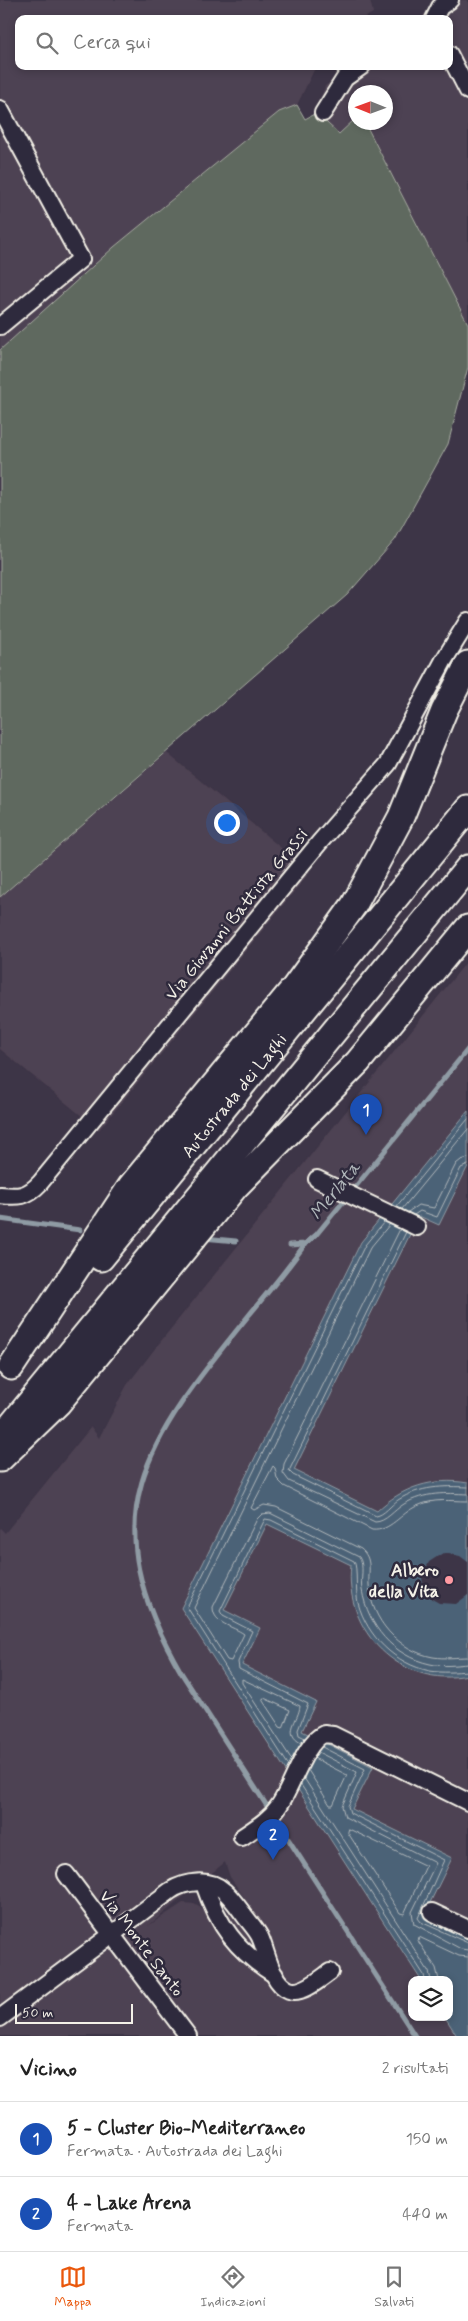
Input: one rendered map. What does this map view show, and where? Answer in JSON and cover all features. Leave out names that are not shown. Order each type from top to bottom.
[{"type":"highway","points":[[6,1374],[131,1186],[294,988],[354,904],[401,817],[444,711],[468,664]]},
{"type":"highway","name":"Autostrada dei Laghi","points":[[6,1374],[468,809]]},
{"type":"highway","name":"Autostrada dei Laghi","points":[[0,1439],[468,868]]},
{"type":"highway","points":[[0,1459],[58,1403],[234,1187],[358,1062],[468,928]]},
{"type":"street","points":[[434,15],[450,0]]},
{"type":"street","points":[[453,62],[468,91]]},
{"type":"street","points":[[322,113],[345,78],[356,70]]},
{"type":"street","points":[[0,108],[81,259],[0,326]]},
{"type":"street","name":"Via Giovanni Battista Grassi","points":[[0,1195],[18,1197],[26,1195],[40,1183],[320,843],[376,779],[392,758],[440,667],[468,621]]},
{"type":"street","points":[[316,1179],[417,1227]]},
{"type":"street","points":[[242,1837],[261,1824],[279,1806],[313,1744],[321,1736],[327,1734],[468,1802]]},
{"type":"street","name":"Via Monte Santo","points":[[66,1874],[188,2036]]},
{"type":"street","points":[[0,2018],[177,1886],[192,1882],[223,1889],[260,1937],[275,1975],[285,1987],[294,1991],[306,1988],[330,1972]]},
{"type":"street","points":[[204,1884],[214,1913],[239,1948],[254,1962],[275,1975]]},
{"type":"street","points":[[432,1912],[468,1928]]},
{"type":"shaded area","points":[[0,0],[370,0],[373,13],[369,15],[15,15],[15,70],[314,70],[297,105],[279,112],[114,247],[0,350]]},
{"type":"shaded area","points":[[444,0],[468,0],[468,324],[369,130],[393,130],[393,85],[348,85],[348,126],[339,134],[316,113],[325,86],[347,70],[453,70],[453,15],[423,15]]},
{"type":"shaded area","points":[[167,753],[310,872],[99,1130],[0,1049],[0,897]]},
{"type":"shaded area","points":[[468,960],[468,2036],[0,2036],[0,1528],[5,1533],[91,1427],[99,1438],[127,1385]],"holes":[[[225,1862],[230,1877],[246,1900],[214,1923],[201,1908],[194,1904],[183,1903],[148,1926]]]},
{"type":"green space","points":[[297,105],[305,119],[316,113],[339,134],[348,126],[348,130],[369,130],[468,324],[468,367],[448,444],[395,540],[347,595],[0,897],[0,350],[114,247],[279,112]]},
{"type":"water","points":[[468,1111],[468,1166],[439,1225],[419,1216],[294,1470],[377,1511],[397,1496],[419,1486],[443,1481],[468,1483],[468,1675],[443,1677],[420,1673],[399,1664],[381,1650],[367,1632],[356,1612],[351,1589],[351,1565],[267,1524],[224,1610],[260,1628],[242,1665],[316,1702],[302,1731],[373,1767],[352,1809],[452,1858],[423,1917],[468,1939],[468,2036],[457,2036],[448,2021],[453,2021],[453,1976],[418,1976],[181,1608],[361,1242]]},
{"type":"pier","points":[[443,1553],[460,1556],[468,1562],[468,1595],[456,1604],[439,1603],[432,1599],[423,1585],[422,1577],[429,1562]]},
{"type":"waterway","name":"Merlata","points":[[290,1245],[305,1244],[316,1235],[468,1049]]},
{"type":"waterway","name":"Merlata","points":[[0,1219],[80,1230]]},
{"type":"waterway","name":"Merlata","points":[[203,1238],[236,1241]]},
{"type":"waterway","points":[[305,1244],[212,1361],[182,1403],[158,1443],[142,1483],[135,1524],[139,1569],[154,1618],[182,1674],[415,2036]]},
{"type":"place","name":"5 - Cluster Bio-Mediterraneo","points":[[366,1135]]},
{"type":"place","name":"Albero della Vita","points":[[449,1580]]},
{"type":"place","name":"4 - Lake Arena","points":[[273,1860]]}]
